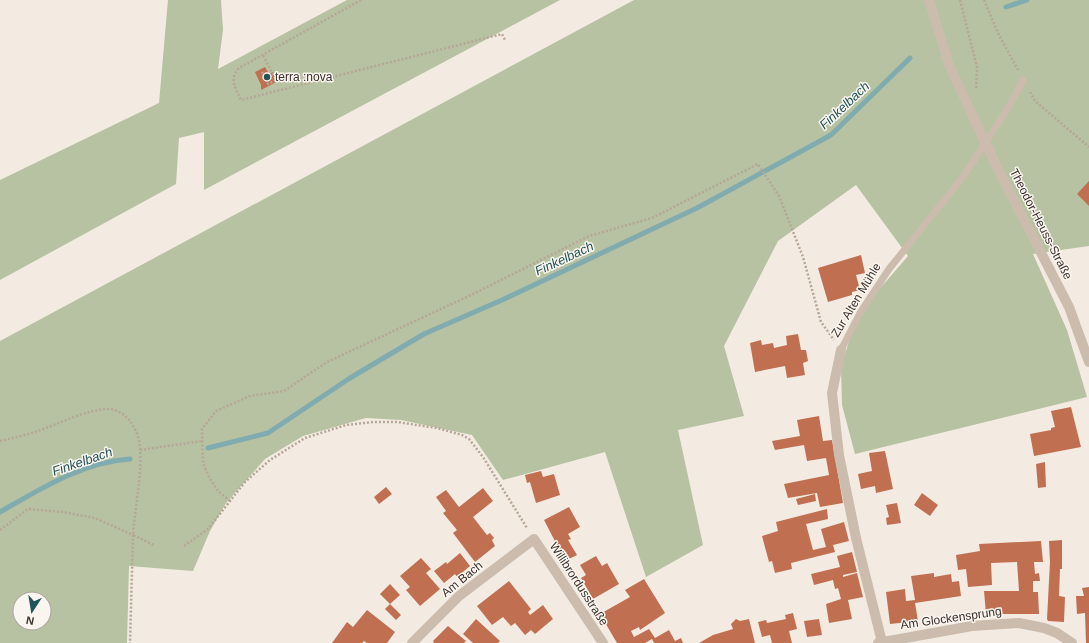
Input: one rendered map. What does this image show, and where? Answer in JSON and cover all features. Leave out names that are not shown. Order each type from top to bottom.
[{"type":"street","name":"Theodor-Heuss-Straße","points":[[929,0],[949,65],[1000,173],[1069,307],[1089,362]]},
{"type":"street","name":"Zur Alten Mühle","points":[[841,350],[832,393],[839,455],[880,642]]},
{"type":"street","name":"Am Bach","points":[[412,643],[459,596],[534,540]]},
{"type":"street","name":"Willibrordusstraße","points":[[534,540],[602,643]]},
{"type":"street","name":"Am Glockensprung","points":[[880,642],[972,626],[1019,623],[1044,628],[1057,633],[1072,643]]},
{"type":"lane","name":"Zur Alten Mühle","points":[[841,350],[860,314],[888,269],[963,177],[1008,108],[1023,80]]},
{"type":"path","points":[[360,0],[239,68],[234,74],[232,82],[241,100],[502,34],[505,40]]},
{"type":"path","points":[[960,0],[977,67],[978,80],[975,93],[965,99]]},
{"type":"path","points":[[984,0],[999,35],[1035,101],[1089,147]]},
{"type":"path","points":[[262,72],[268,84],[276,80],[263,55]]},
{"type":"path","points":[[230,501],[218,491],[209,477],[203,463],[202,429],[216,411],[250,396],[284,391],[327,362],[471,295],[589,236],[652,218],[758,164],[779,196],[803,257],[821,322],[841,350]]},
{"type":"path","points":[[0,441],[36,432],[91,412],[108,409],[123,414],[134,424],[140,450],[140,468],[135,503],[133,535],[130,643]]},
{"type":"path","points":[[184,546],[208,528],[245,482],[270,460],[305,438],[346,425],[373,422],[397,422],[437,428],[462,435],[469,439],[483,457],[534,540]]},
{"type":"path","points":[[140,450],[202,441]]},
{"type":"path","points":[[0,530],[28,509],[63,512],[95,518],[154,545]]},
{"type":"green space","points":[[168,0],[221,0],[223,30],[218,69],[347,0],[560,0],[204,190],[204,132],[179,138],[176,184],[0,280],[0,180],[159,103]]},
{"type":"green space","points":[[634,0],[1089,0],[1089,246],[1033,254],[1067,330],[1087,397],[855,454],[842,405],[841,367],[857,315],[908,256],[856,185],[778,241],[724,346],[744,416],[678,430],[703,545],[646,577],[605,452],[503,480],[472,435],[401,420],[366,418],[303,436],[265,459],[226,503],[210,531],[193,571],[129,566],[127,643],[0,643],[0,341]]},
{"type":"building","name":"terra :nova","points":[[265,67],[269,74],[273,72],[278,81],[261,90],[261,85],[255,72]]},
{"type":"building","points":[[1089,181],[1089,206],[1077,194]]},
{"type":"building","points":[[861,255],[865,273],[856,275],[860,290],[852,292],[852,295],[828,302],[818,268]]},
{"type":"building","points":[[798,334],[801,350],[806,350],[808,361],[803,363],[805,375],[787,378],[785,366],[755,372],[750,343],[761,340],[762,345],[773,343],[774,348],[787,345],[786,336]]},
{"type":"building","points":[[1071,407],[1081,447],[1034,456],[1030,434],[1051,430],[1051,428],[1055,427],[1051,411]]},
{"type":"building","points":[[819,416],[823,441],[832,440],[843,503],[820,507],[817,493],[788,498],[784,484],[829,475],[826,458],[807,461],[804,445],[775,450],[772,441],[800,436],[797,420]]},
{"type":"building","points":[[885,451],[893,489],[876,493],[875,486],[861,489],[858,474],[872,471],[869,453]]},
{"type":"building","points":[[1045,462],[1046,487],[1038,488],[1036,464]]},
{"type":"building","points":[[541,471],[543,477],[554,474],[560,495],[536,503],[530,482],[527,483],[525,475]]},
{"type":"building","points":[[386,487],[392,494],[379,504],[374,497]]},
{"type":"building","points":[[483,488],[493,501],[473,517],[487,535],[490,533],[494,538],[492,540],[495,546],[475,562],[453,533],[457,530],[443,513],[446,511],[436,497],[446,490],[459,507]]},
{"type":"building","points":[[922,493],[938,505],[930,516],[914,505]]},
{"type":"building","points":[[815,494],[816,501],[798,505],[796,499]]},
{"type":"building","points":[[897,503],[901,523],[887,525],[886,518],[889,517],[886,505]]},
{"type":"building","points":[[569,507],[580,527],[568,534],[571,539],[568,540],[577,555],[563,562],[555,549],[558,547],[544,520]]},
{"type":"building","points":[[827,509],[828,519],[806,524],[813,550],[826,547],[821,529],[844,522],[849,541],[833,545],[835,552],[791,563],[792,569],[775,573],[772,561],[769,562],[762,536],[778,531],[776,522]]},
{"type":"building","points":[[1062,540],[1062,569],[1060,569],[1059,596],[1065,597],[1064,622],[1048,621],[1050,562],[1049,541]]},
{"type":"building","points":[[1041,541],[1043,562],[1034,562],[1035,574],[1039,573],[1040,581],[1033,581],[1033,592],[1038,592],[1039,614],[986,614],[984,591],[1019,591],[1017,562],[991,563],[992,585],[968,587],[966,569],[958,570],[956,555],[980,551],[979,544]]},
{"type":"building","points":[[852,552],[857,572],[843,575],[843,577],[857,573],[863,597],[848,600],[852,619],[829,623],[826,604],[841,599],[838,588],[835,589],[833,580],[814,585],[811,574],[840,567],[837,556]]},
{"type":"building","points":[[460,553],[470,566],[457,577],[455,574],[444,583],[434,571],[446,562],[447,564]]},
{"type":"building","points":[[596,556],[602,566],[607,563],[619,584],[593,599],[581,578],[586,575],[580,565]]},
{"type":"building","points":[[421,558],[431,569],[426,573],[440,589],[420,606],[406,590],[410,587],[400,576]]},
{"type":"building","points":[[934,573],[934,577],[951,574],[952,582],[959,581],[961,596],[915,603],[918,621],[890,624],[886,592],[905,589],[906,601],[915,600],[911,576]]},
{"type":"building","points":[[644,579],[665,613],[640,630],[639,627],[631,631],[634,637],[649,629],[655,638],[669,630],[675,641],[681,638],[683,643],[654,643],[652,639],[645,643],[617,643],[600,614],[630,597],[625,590]]},
{"type":"building","points":[[509,581],[531,609],[528,612],[530,615],[543,605],[553,619],[535,634],[531,630],[525,635],[515,623],[511,626],[503,617],[492,625],[477,606]]},
{"type":"building","points":[[390,584],[400,595],[390,604],[380,594]]},
{"type":"building","points":[[1089,587],[1089,643],[1086,643],[1085,613],[1077,614],[1076,596],[1084,596],[1082,588]]},
{"type":"building","points":[[390,604],[401,615],[396,620],[385,609]]},
{"type":"building","points":[[367,610],[395,632],[387,643],[367,643],[364,641],[362,643],[332,643],[347,622],[353,627]]},
{"type":"building","points":[[793,613],[797,629],[789,631],[792,643],[772,643],[770,635],[762,637],[758,622],[766,620],[767,623],[786,619],[785,615]]},
{"type":"building","points":[[476,619],[500,641],[498,643],[473,643],[463,634]]},
{"type":"building","points":[[736,619],[740,621],[749,619],[755,643],[699,643],[713,635],[733,629],[731,624]]},
{"type":"building","points":[[819,619],[822,635],[807,637],[804,621]]},
{"type":"building","points":[[448,626],[466,641],[464,643],[434,643],[433,641]]},
{"type":"waterway","name":"Finkelbach","points":[[1006,7],[1027,0]]},
{"type":"waterway","name":"Finkelbach","points":[[208,448],[268,433],[350,378],[424,334],[502,300],[697,208],[831,135],[910,58]]},
{"type":"waterway","name":"Finkelbach","points":[[0,512],[46,486],[79,471],[95,465],[130,459]]},
{"type":"place","name":"terra :nova","points":[[267,77]]}]
